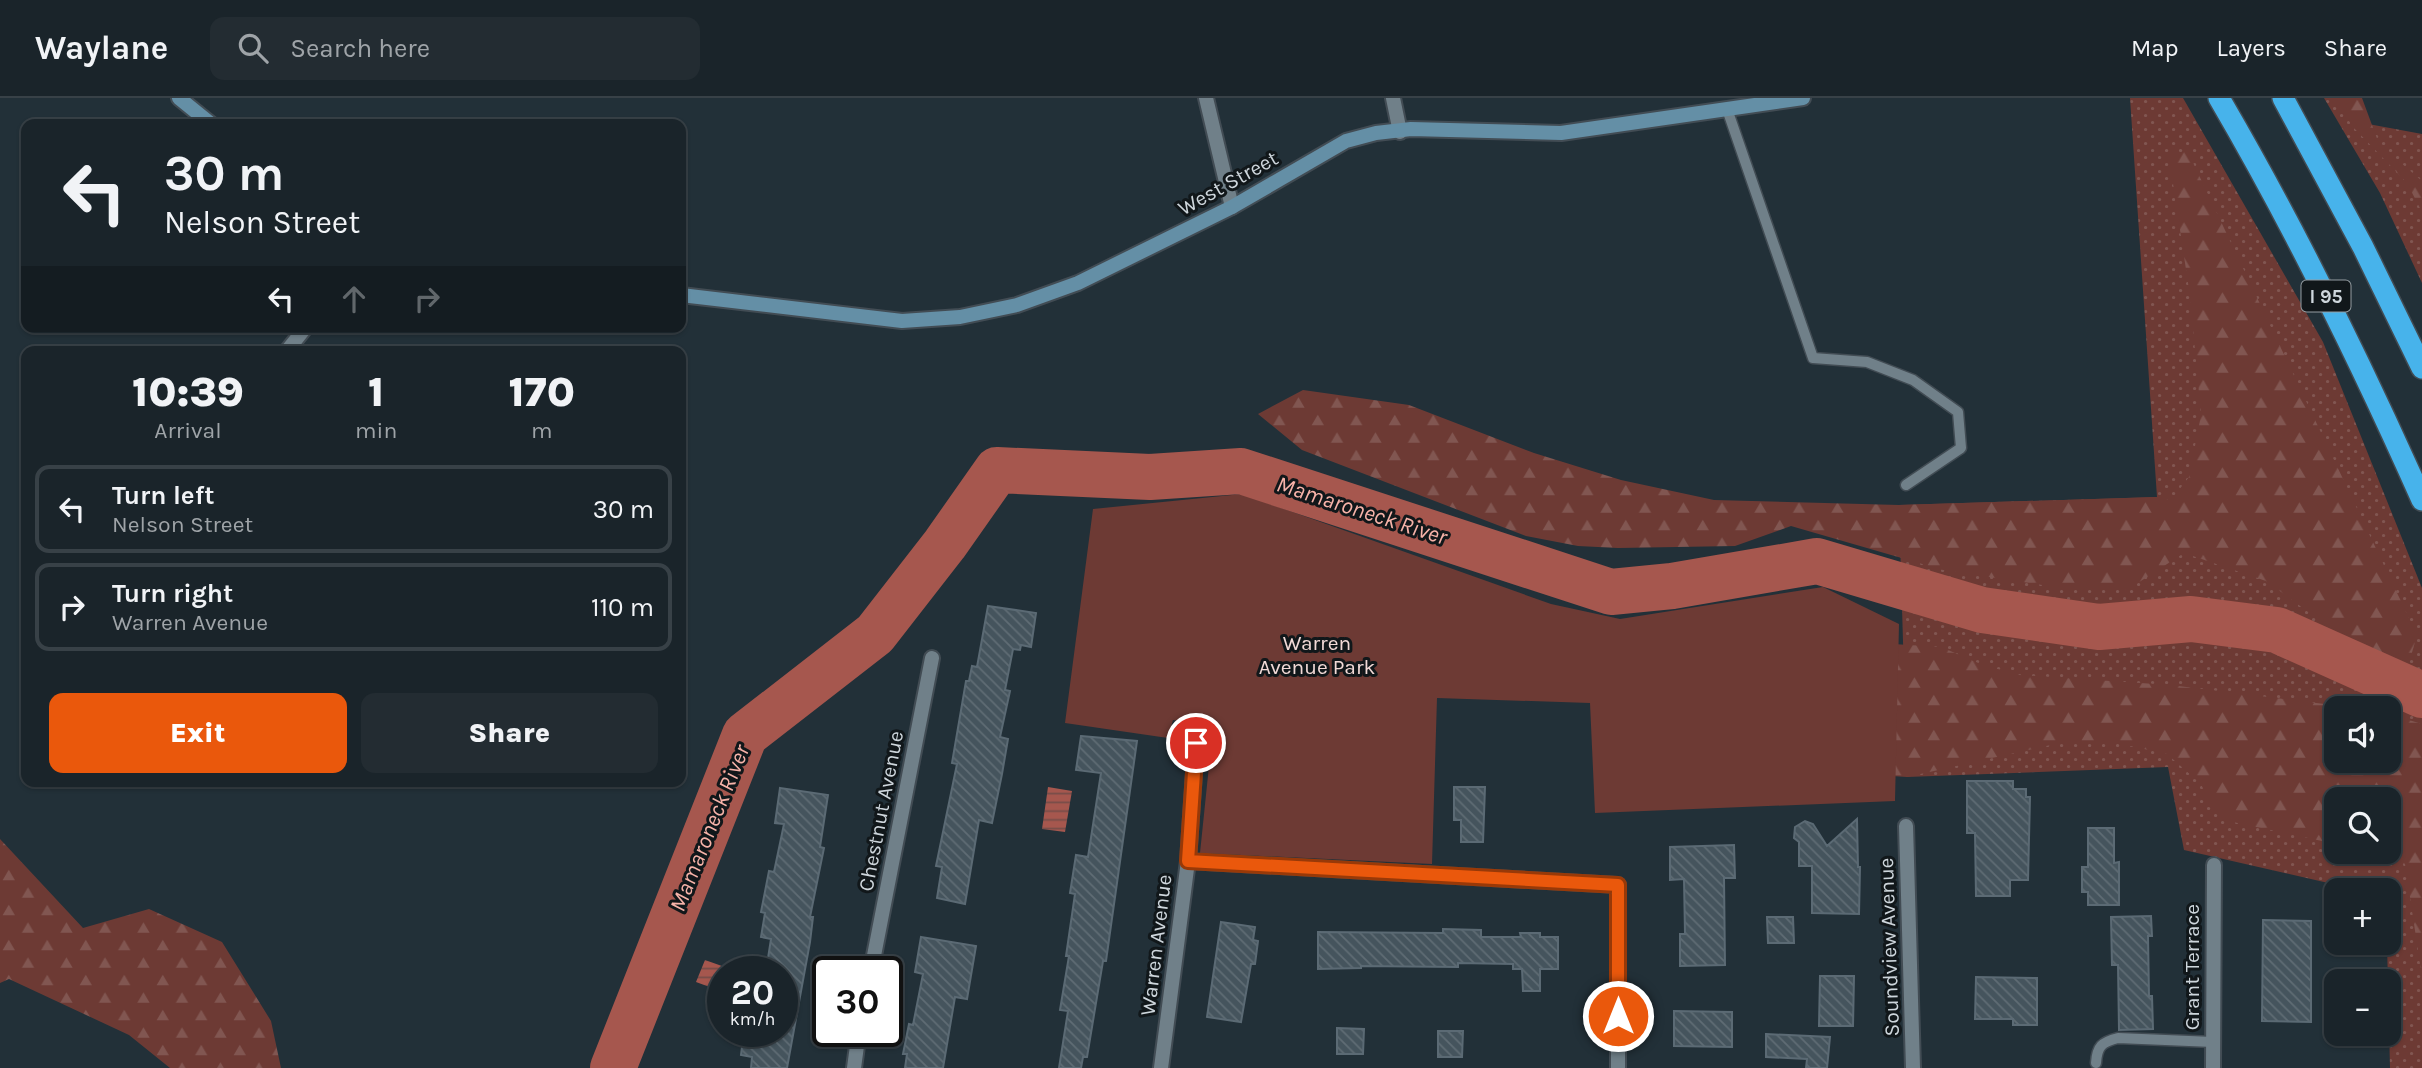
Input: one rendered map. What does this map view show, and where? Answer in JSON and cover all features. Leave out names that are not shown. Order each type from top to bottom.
[{"type":"highway","name":"I 95","points":[[2219,98],[2275,195],[2318,279],[2422,500]]},
{"type":"highway","name":"I 95","points":[[2283,98],[2363,247],[2422,368]]},
{"type":"street","points":[[179,98],[205,119]]},
{"type":"street","points":[[1206,98],[1232,207]]},
{"type":"street","points":[[1393,98],[1400,132]]},
{"type":"street","name":"West Street","points":[[686,296],[902,321],[960,317],[1017,305],[1078,283],[1232,207],[1346,141],[1376,133],[1411,129],[1561,133],[1803,98]]},
{"type":"street","name":"Chestnut Avenue","points":[[874,956],[932,658]]},
{"type":"street","name":"Warren Avenue","points":[[1161,1068],[1188,861],[1196,743]]},
{"type":"street","name":"Soundview Avenue","points":[[1906,826],[1913,1068]]},
{"type":"street","points":[[1188,861],[1618,885],[1618,1068]]},
{"type":"street","name":"Grant Terrace","points":[[2213,1068],[2214,866]]},
{"type":"street","points":[[854,1068],[857,1047]]},
{"type":"lane","points":[[1727,109],[1813,358],[1867,362],[1913,380],[1958,412],[1961,448],[1906,485]]},
{"type":"lane","points":[[2096,1063],[2097,1050],[2104,1041],[2118,1038],[2213,1042]]},
{"type":"green space","points":[[2130,98],[2183,98],[2323,342],[2422,588],[2422,1068],[2390,1068],[2389,1046],[2401,1046],[2401,969],[2388,969],[2387,955],[2401,955],[2401,878],[2324,878],[2324,882],[2184,850],[2168,767],[1907,777],[1899,505],[2157,497]]},
{"type":"green space","points":[[2324,98],[2353,98],[2363,123],[2422,134],[2422,283],[2380,193]]},
{"type":"green space","points":[[2336,98],[2362,98],[2379,144],[2422,181],[2422,212],[2407,183],[2352,126]]},
{"type":"green space","points":[[2187,150],[2417,635],[2411,656],[2379,656],[2333,630],[2266,581],[2184,553],[2127,590],[2069,589],[1943,570],[1791,526],[1735,546],[1618,548],[1578,546],[1526,536],[1302,450],[1258,414],[1303,390],[1409,405],[1534,453],[1621,480],[1714,500],[1899,505],[2157,497],[2171,500],[2189,477],[2201,415],[2190,296],[2169,157]]},
{"type":"green space","name":"Warren Avenue Park","points":[[1242,494],[1551,604],[1620,619],[1823,587],[1899,624],[1895,801],[1595,813],[1590,703],[1437,698],[1432,864],[1200,853],[1213,727],[1173,720],[1168,738],[1065,723],[1093,509]]},
{"type":"green space","points":[[1861,642],[1941,647],[1983,665],[2020,675],[2170,685],[2324,704],[2324,773],[2401,773],[2401,718],[2422,724],[2422,977],[2405,864],[2401,860],[2401,787],[2324,787],[2324,841],[2233,822],[2212,808],[2201,784],[2167,754],[2112,742],[2055,744],[1907,777],[1861,774]]},
{"type":"green space","points":[[0,839],[83,928],[149,909],[222,942],[271,1021],[281,1068],[170,1068],[129,1035],[9,979],[0,983]]},
{"type":"shaded area","points":[[1048,787],[1072,791],[1065,832],[1042,829]]},
{"type":"shaded area","points":[[705,960],[707,961],[707,986],[696,982]]},
{"type":"building","points":[[988,606],[1036,613],[1031,647],[1021,645],[1020,650],[1013,649],[1005,690],[1010,691],[1000,737],[1008,739],[1002,774],[992,823],[979,820],[965,904],[937,898],[942,867],[936,866],[957,764],[952,763],[966,681],[969,681],[972,666],[977,667]]},
{"type":"building","points":[[1081,736],[1137,741],[1106,961],[1103,961],[1087,1057],[1083,1057],[1081,1068],[1059,1068],[1068,1011],[1060,1010],[1075,894],[1070,893],[1076,855],[1088,857],[1101,773],[1076,770]]},
{"type":"building","points":[[1967,781],[2013,781],[2013,789],[2026,789],[2026,797],[2030,797],[2028,880],[2010,880],[2010,896],[1976,896],[1975,833],[1967,833]]},
{"type":"building","points":[[1454,787],[1485,787],[1483,842],[1461,842],[1461,820],[1454,820]]},
{"type":"building","points":[[780,788],[828,795],[820,847],[824,848],[810,917],[813,917],[810,942],[798,1008],[798,956],[768,956],[771,939],[761,937],[765,913],[761,912],[769,871],[774,872],[784,824],[775,823]]},
{"type":"building","points":[[1857,819],[1859,914],[1812,913],[1812,866],[1799,866],[1799,842],[1794,838],[1795,827],[1805,821],[1813,824],[1827,846]]},
{"type":"building","points":[[2088,828],[2114,828],[2114,863],[2119,862],[2119,905],[2088,905],[2088,892],[2082,892],[2082,867],[2088,867]]},
{"type":"building","points":[[1734,845],[1735,878],[1724,878],[1725,965],[1680,966],[1680,934],[1685,934],[1684,879],[1670,880],[1670,847]]},
{"type":"building","points":[[2151,916],[2152,936],[2148,936],[2149,996],[2152,996],[2153,1029],[2119,1030],[2118,965],[2112,965],[2111,917]]},
{"type":"building","points":[[1767,917],[1793,917],[1794,943],[1768,943]]},
{"type":"building","points":[[2263,920],[2311,921],[2311,1022],[2262,1021]]},
{"type":"building","points":[[1221,922],[1255,927],[1253,940],[1258,941],[1255,964],[1251,964],[1241,1022],[1207,1017]]},
{"type":"building","points":[[1443,929],[1481,930],[1481,937],[1521,937],[1520,933],[1540,933],[1540,937],[1558,937],[1558,969],[1540,969],[1540,991],[1523,991],[1522,969],[1513,969],[1513,964],[1458,963],[1458,967],[1361,966],[1318,969],[1318,932],[1443,933]]},
{"type":"building","points":[[921,937],[976,946],[967,999],[955,997],[943,1068],[905,1068],[907,1054],[903,1054],[909,1024],[913,1025],[923,974],[915,972]]},
{"type":"building","points":[[1820,976],[1854,976],[1853,1026],[1819,1026]]},
{"type":"building","points":[[1976,977],[2037,978],[2037,1025],[2013,1025],[2013,1019],[1975,1019]]},
{"type":"building","points":[[1674,1011],[1732,1012],[1732,1047],[1674,1046]]},
{"type":"building","points":[[1337,1028],[1364,1029],[1363,1054],[1337,1054]]},
{"type":"building","points":[[1438,1031],[1463,1031],[1462,1057],[1438,1057]]},
{"type":"building","points":[[1766,1034],[1830,1037],[1827,1068],[1806,1068],[1807,1059],[1766,1057]]},
{"type":"building","points":[[742,1047],[791,1047],[787,1068],[751,1068],[752,1057],[741,1055]]},
{"type":"waterway","name":"Mamaroneck River","points":[[613,1068],[745,735],[875,634],[945,544],[997,470],[1150,477],[1241,471],[1611,592],[1672,586],[1817,561],[1982,610],[2099,627],[2191,619],[2277,630],[2422,695]]},
{"type":"route","points":[[1196,743],[1188,861],[1618,885],[1618,1016]]}]
